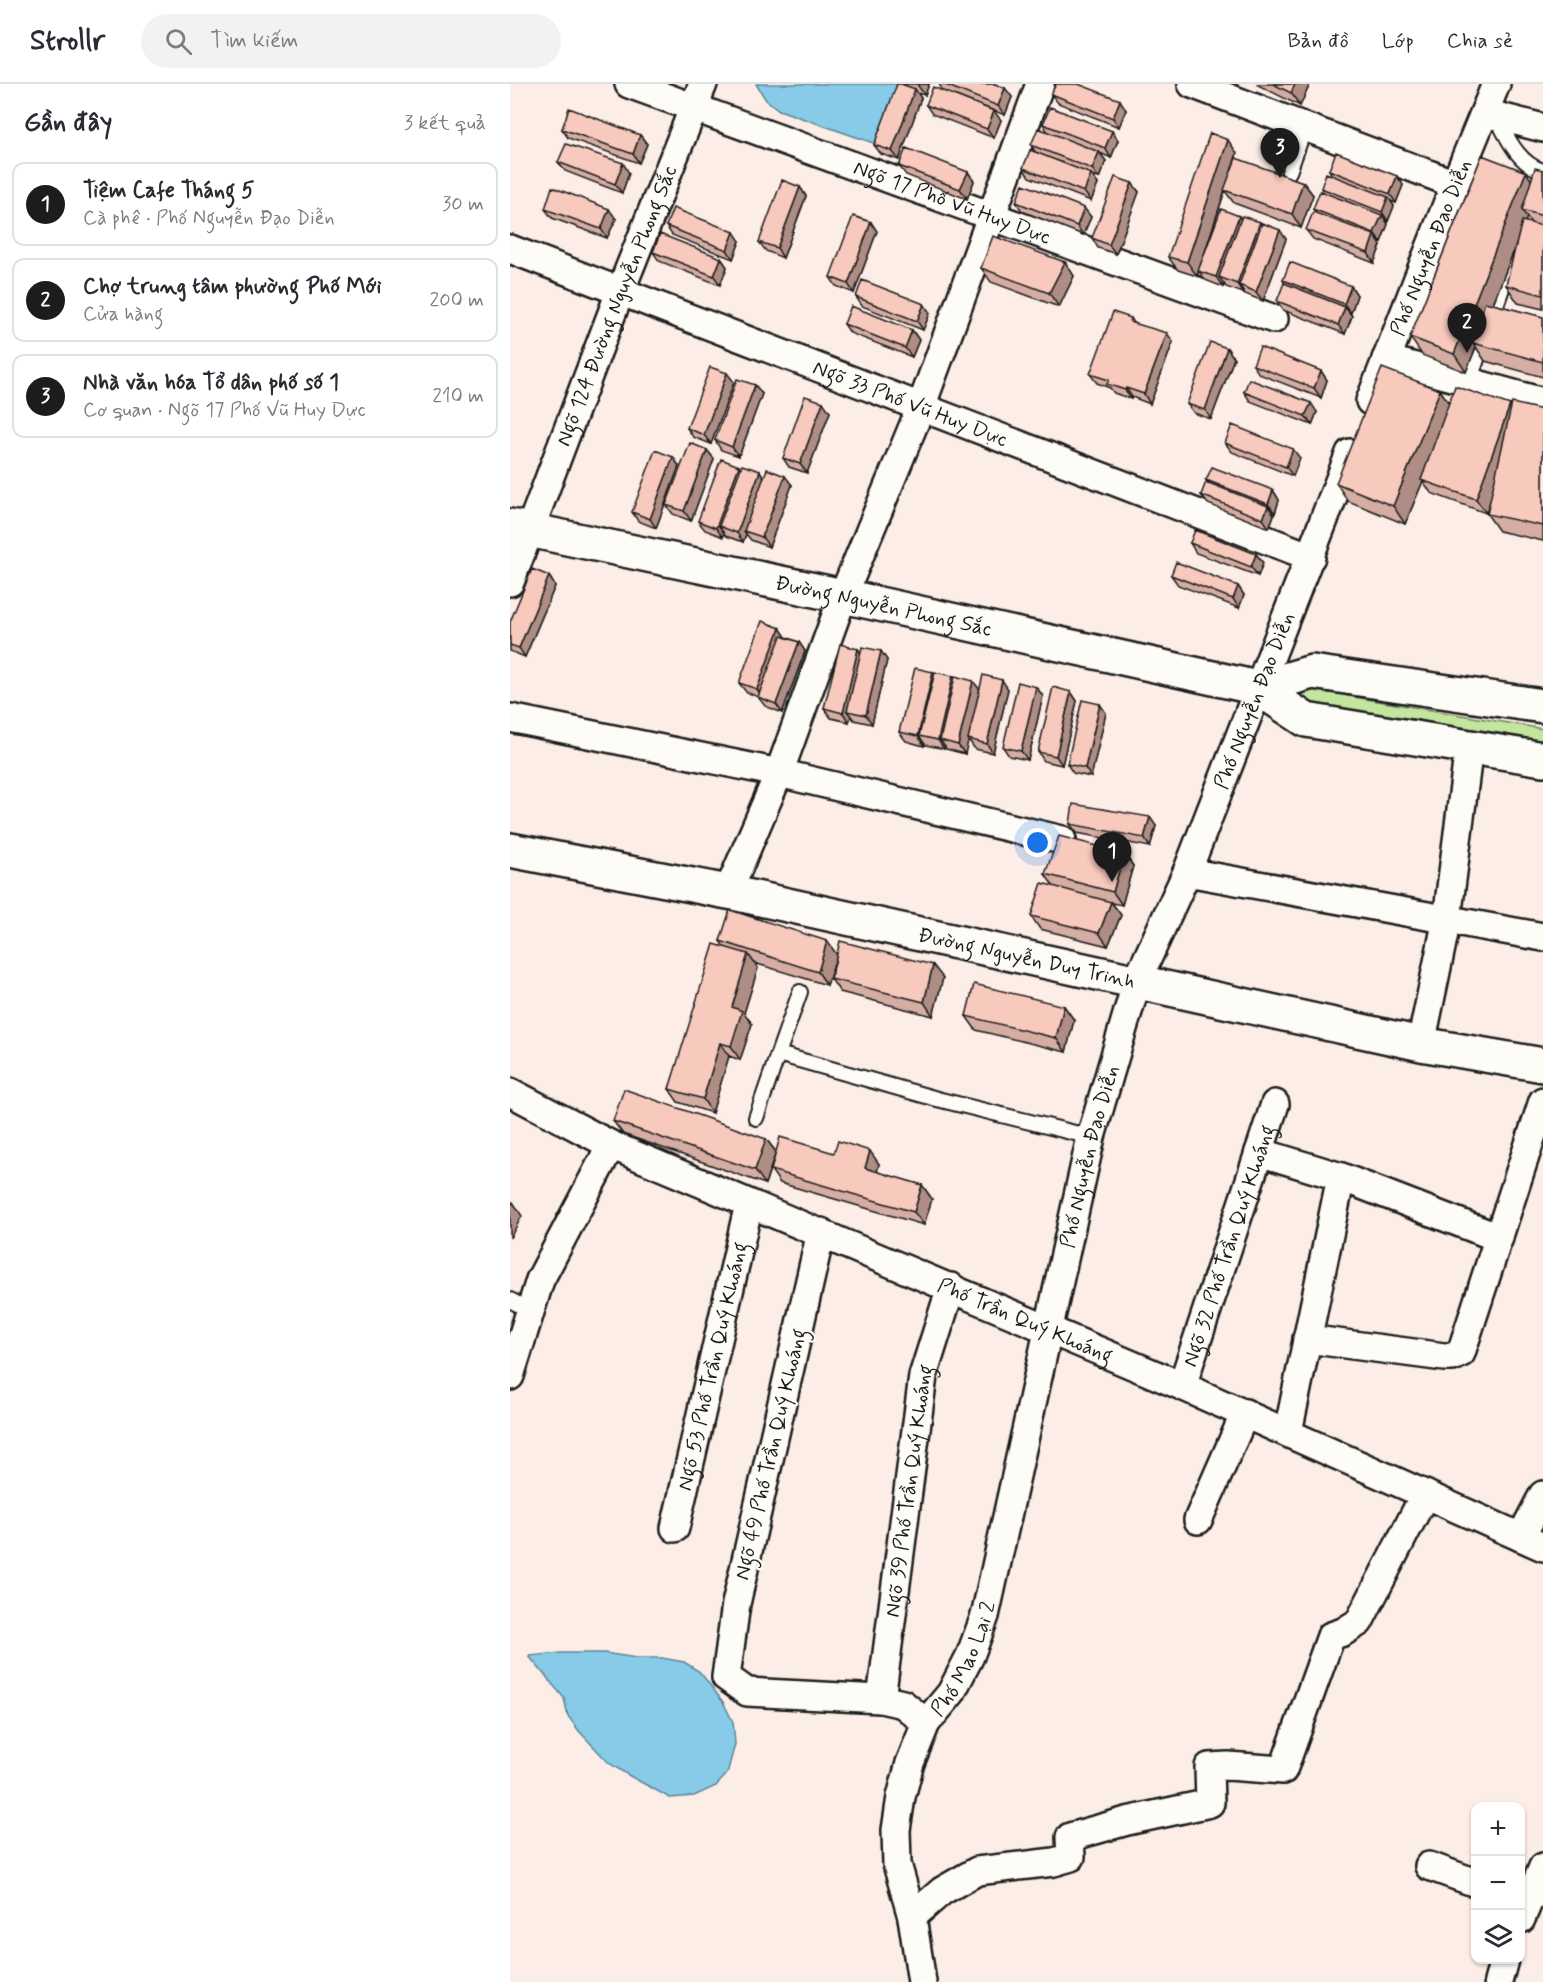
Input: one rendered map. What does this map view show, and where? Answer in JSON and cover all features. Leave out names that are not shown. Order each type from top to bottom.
[{"type":"main road","name":"Đường Nguyễn Phong Sắc","points":[[520,528],[843,596],[1258,688],[1306,720],[1543,759]]},
{"type":"main road","name":"Đường Nguyễn Phong Sắc","points":[[1258,688],[1312,672],[1543,706]]},
{"type":"main road","name":"Đường Nguyễn Duy Trinh","points":[[510,849],[728,892],[1421,1044],[1543,1065]]},
{"type":"street","name":"Ngõ 17 Phố Vũ Huy Dực","points":[[629,84],[699,96],[992,215],[1274,319]]},
{"type":"street","points":[[728,892],[779,773],[843,596],[921,407],[1041,84]]},
{"type":"street","points":[[1192,84],[1455,184]]},
{"type":"street","name":"Phố Nguyễn Đạo Diễn","points":[[1050,1329],[1091,1137],[1137,981],[1187,872],[1455,184],[1491,114],[1496,84]]},
{"type":"street","name":"Ngõ 124 Đường Nguyễn Phong Sắc","points":[[510,582],[520,528],[620,292],[699,96]]},
{"type":"street","points":[[1491,114],[1543,128]]},
{"type":"street","name":"Ngõ 33 Phố Vũ Huy Dực","points":[[510,249],[1311,557]]},
{"type":"street","points":[[1386,359],[1543,402]]},
{"type":"street","points":[[510,718],[779,773],[1062,840]]},
{"type":"street","points":[[1421,1044],[1447,919],[1469,747]]},
{"type":"street","points":[[1187,872],[1543,937]]},
{"type":"street","name":"Phố Trần Quý Khoáng","points":[[510,1092],[611,1145],[1245,1413],[1532,1542]]},
{"type":"street","points":[[1307,1339],[1444,1357],[1453,1357],[1461,1353],[1543,1101]]},
{"type":"street","name":"Ngõ 32 Phố Trần Quý Khoáng","points":[[1182,1386],[1275,1104]]},
{"type":"street","points":[[510,1376],[520,1306],[540,1280],[611,1145]]},
{"type":"street","points":[[1259,1152],[1341,1177],[1499,1238]]},
{"type":"street","points":[[1288,1432],[1341,1177]]},
{"type":"street","name":"Ngõ 53 Phố Trần Quý Khoáng","points":[[675,1528],[749,1204]]},
{"type":"street","name":"Ngõ 49 Phố Trần Quý Khoáng","points":[[820,1232],[736,1604],[726,1677],[747,1692],[881,1699]]},
{"type":"street","name":"Ngõ 39 Phố Trần Quý Khoáng","points":[[881,1699],[923,1377],[951,1287]]},
{"type":"street","name":"Phố Mao Lại 2","points":[[922,1982],[912,1917],[897,1864],[896,1830],[901,1797],[910,1763],[926,1723],[951,1693],[970,1656],[985,1616],[1050,1329]]},
{"type":"street","points":[[1198,1520],[1245,1413]]},
{"type":"street","points":[[912,1917],[942,1892],[976,1871],[1054,1862],[1071,1857],[1070,1837],[1210,1803],[1209,1767],[1283,1770],[1330,1636],[1343,1632],[1359,1622],[1425,1494]]},
{"type":"street","points":[[1532,1542],[1543,1495]]},
{"type":"street","points":[[881,1699],[903,1704],[926,1723]]},
{"type":"street","points":[[1429,1866],[1471,1881]]},
{"type":"street","points":[[1525,1903],[1543,1867]]},
{"type":"street","points":[[1498,1982],[1503,1964]]},
{"type":"lane","points":[[1469,382],[1501,307],[1528,231],[1543,171],[1536,169],[1520,157],[1491,114]]},
{"type":"lane","points":[[1289,172],[1305,127]]},
{"type":"lane","points":[[756,1118],[800,992]]},
{"type":"lane","points":[[778,1054],[937,1099],[1091,1137]]},
{"type":"green space","points":[[1307,689],[1543,729],[1543,747],[1307,707],[1304,695]]},
{"type":"water","points":[[756,84],[900,84],[879,145],[779,110],[766,100]]},
{"type":"water","points":[[604,1653],[637,1658],[662,1658],[684,1662],[700,1672],[723,1702],[733,1722],[735,1744],[727,1774],[716,1786],[694,1796],[670,1798],[609,1763],[579,1731],[568,1716],[564,1698],[529,1656]]},
{"type":"building","points":[[897,84],[915,89],[892,151],[874,145]]},
{"type":"building","points":[[943,84],[995,84],[1005,88],[998,106]]},
{"type":"building","points":[[1056,84],[1078,84],[1120,100],[1113,118],[1051,94]]},
{"type":"building","points":[[1273,84],[1295,84],[1291,93]]},
{"type":"building","points":[[933,87],[994,111],[987,129],[926,105]]},
{"type":"building","points":[[1050,107],[1112,131],[1105,148],[1043,124]]},
{"type":"building","points":[[569,108],[640,135],[633,154],[562,129]]},
{"type":"building","points":[[1038,128],[1099,152],[1092,169],[1031,145]]},
{"type":"building","points":[[1210,133],[1228,140],[1187,262],[1168,257]]},
{"type":"building","points":[[566,144],[623,163],[615,184],[558,162]]},
{"type":"building","points":[[906,148],[968,172],[960,189],[899,166]]},
{"type":"building","points":[[1030,150],[1091,174],[1084,192],[1023,168]]},
{"type":"building","points":[[1336,152],[1397,176],[1390,194],[1329,170]]},
{"type":"building","points":[[1482,155],[1526,172],[1454,354],[1410,337]]},
{"type":"building","points":[[1236,158],[1303,182],[1292,214],[1224,190]]},
{"type":"building","points":[[1535,168],[1543,170],[1543,216],[1522,210]]},
{"type":"building","points":[[1326,173],[1388,197],[1382,212],[1321,188]]},
{"type":"building","points":[[1115,177],[1132,183],[1109,245],[1092,238]]},
{"type":"building","points":[[782,180],[800,187],[777,248],[759,242]]},
{"type":"building","points":[[1023,184],[1084,208],[1077,226],[1016,202]]},
{"type":"building","points":[[552,187],[609,209],[601,229],[545,209]]},
{"type":"building","points":[[1320,191],[1382,215],[1374,233],[1313,209]]},
{"type":"building","points":[[673,208],[734,232],[727,250],[666,226]]},
{"type":"building","points":[[1221,209],[1239,216],[1216,277],[1198,271]]},
{"type":"building","points":[[1313,212],[1374,235],[1368,253],[1306,230]]},
{"type":"building","points":[[853,216],[871,222],[848,284],[830,277]]},
{"type":"building","points":[[1242,216],[1260,222],[1237,284],[1219,277]]},
{"type":"building","points":[[1522,221],[1543,226],[1543,295],[1506,285]]},
{"type":"building","points":[[1262,223],[1280,230],[1256,292],[1239,285]]},
{"type":"building","points":[[660,234],[721,258],[714,276],[653,252]]},
{"type":"building","points":[[993,236],[1065,262],[1049,293],[981,268]]},
{"type":"building","points":[[1290,262],[1351,286],[1344,304],[1283,280]]},
{"type":"building","points":[[862,280],[924,304],[917,321],[856,297]]},
{"type":"building","points":[[1284,283],[1345,307],[1338,325],[1277,301]]},
{"type":"building","points":[[1485,302],[1543,317],[1543,362],[1473,343]]},
{"type":"building","points":[[851,306],[912,330],[905,348],[844,324]]},
{"type":"building","points":[[1113,312],[1131,318],[1130,322],[1167,333],[1144,394],[1107,384],[1109,380],[1090,374]]},
{"type":"building","points":[[1210,342],[1227,348],[1205,410],[1187,404]]},
{"type":"building","points":[[1260,347],[1321,371],[1314,388],[1253,365]]},
{"type":"building","points":[[710,367],[727,373],[704,435],[687,428]]},
{"type":"building","points":[[1382,368],[1440,390],[1393,506],[1336,483]]},
{"type":"building","points":[[737,379],[755,385],[732,447],[715,440]]},
{"type":"building","points":[[1249,379],[1311,403],[1305,416],[1244,392]]},
{"type":"building","points":[[1455,386],[1510,405],[1476,499],[1421,480]]},
{"type":"building","points":[[805,396],[823,402],[800,464],[783,458]]},
{"type":"building","points":[[1512,403],[1543,410],[1543,526],[1487,514]]},
{"type":"building","points":[[1232,425],[1293,449],[1286,467],[1225,443]]},
{"type":"building","points":[[690,443],[707,450],[684,511],[666,505]]},
{"type":"building","points":[[655,450],[673,457],[650,519],[632,512]]},
{"type":"building","points":[[721,459],[739,466],[716,528],[698,521]]},
{"type":"building","points":[[742,465],[760,471],[737,533],[719,526]]},
{"type":"building","points":[[1212,467],[1273,490],[1268,504],[1206,480]]},
{"type":"building","points":[[767,469],[785,476],[762,537],[744,531]]},
{"type":"building","points":[[1206,482],[1268,506],[1263,519],[1201,495]]},
{"type":"building","points":[[1195,530],[1256,554],[1251,567],[1190,543]]},
{"type":"building","points":[[1176,562],[1238,586],[1233,599],[1171,575]]},
{"type":"building","points":[[532,569],[549,576],[519,648],[510,645],[510,622]]},
{"type":"building","points":[[762,621],[780,628],[757,689],[739,683]]},
{"type":"building","points":[[781,636],[799,642],[776,704],[758,697]]},
{"type":"building","points":[[840,644],[858,649],[843,713],[824,708]]},
{"type":"building","points":[[862,647],[881,651],[866,715],[847,711]]},
{"type":"building","points":[[915,668],[933,672],[918,736],[899,732]]},
{"type":"building","points":[[935,672],[953,676],[938,740],[919,736]]},
{"type":"building","points":[[983,675],[1002,680],[987,744],[968,739]]},
{"type":"building","points":[[955,676],[973,681],[958,745],[940,740]]},
{"type":"building","points":[[1018,682],[1036,687],[1021,751],[1003,747]]},
{"type":"building","points":[[1053,687],[1071,692],[1056,756],[1038,752]]},
{"type":"building","points":[[1082,700],[1100,704],[1085,768],[1067,764]]},
{"type":"building","points":[[1073,804],[1150,817],[1144,838],[1070,824]]},
{"type":"building","points":[[1059,836],[1124,853],[1113,892],[1045,874]]},
{"type":"building","points":[[1042,883],[1111,902],[1099,933],[1031,916]]},
{"type":"building","points":[[730,910],[827,941],[818,972],[720,941]]},
{"type":"building","points":[[840,941],[933,965],[924,1002],[831,979]]},
{"type":"building","points":[[714,944],[748,954],[732,1007],[742,1011],[731,1046],[720,1043],[703,1099],[669,1089]]},
{"type":"building","points":[[974,984],[1064,1006],[1056,1038],[966,1016]]},
{"type":"building","points":[[624,1089],[766,1139],[755,1170],[613,1121]]},
{"type":"building","points":[[780,1137],[834,1153],[838,1141],[870,1151],[865,1168],[922,1185],[914,1212],[771,1170]]},
{"type":"place","name":"Nhà văn hóa Tổ dân phố số 1","points":[[1280,178]]},
{"type":"place","name":"Chợ trung tâm phường Phố Mới","points":[[1467,353]]},
{"type":"place","name":"Tiệm Cafe Tháng 5","points":[[1112,882]]}]
